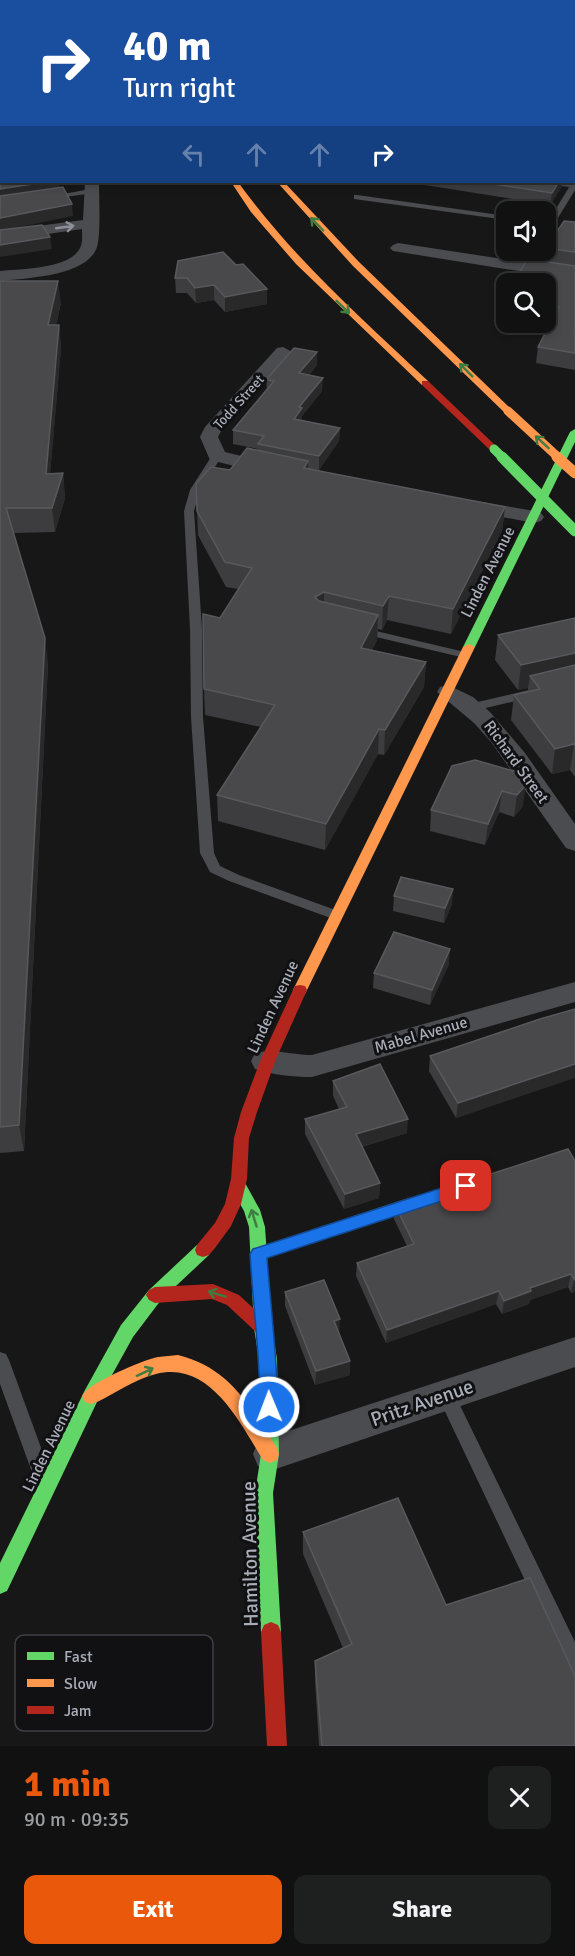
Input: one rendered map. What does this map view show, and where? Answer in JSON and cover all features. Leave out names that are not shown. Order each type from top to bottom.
[{"type":"main road","points":[[235,183],[256,215],[302,266],[494,449],[575,531]]},
{"type":"main road","points":[[281,183],[356,264],[575,473]]},
{"type":"main road","name":"Linden Avenue","points":[[0,1584],[91,1396],[127,1331],[155,1295],[180,1274],[217,1235],[231,1210],[238,1186],[242,1134],[265,1061],[575,432]]},
{"type":"main road","name":"Hamilton Avenue","points":[[238,1186],[252,1210],[257,1227],[263,1328],[268,1359],[270,1454],[264,1493],[277,1746]]},
{"type":"main road","points":[[155,1295],[213,1291],[233,1300],[263,1328]]},
{"type":"main road","points":[[91,1396],[163,1364],[192,1366],[220,1383],[270,1454]]},
{"type":"street","points":[[0,276],[58,267],[78,260],[89,248],[91,186]]},
{"type":"street","points":[[0,236],[88,224]]},
{"type":"street","points":[[398,248],[575,275]]},
{"type":"street","name":"Todd Street","points":[[283,352],[214,427],[210,443],[217,456],[294,474]]},
{"type":"street","points":[[454,503],[534,518]]},
{"type":"street","name":"Richard Street","points":[[448,692],[483,716],[575,843]]},
{"type":"street","name":"Mabel Avenue","points":[[265,1061],[291,1066],[312,1066],[575,992]]},
{"type":"street","name":"Pritz Avenue","points":[[270,1454],[575,1352]]},
{"type":"lane","points":[[556,214],[575,184]]},
{"type":"lane","points":[[45,197],[91,186]]},
{"type":"lane","points":[[357,197],[496,216]]},
{"type":"lane","points":[[524,267],[528,261]]},
{"type":"lane","points":[[217,456],[195,490],[189,511],[196,628],[197,717],[207,853],[215,869],[336,915]]},
{"type":"lane","points":[[345,627],[465,655]]},
{"type":"lane","points":[[473,707],[541,691]]},
{"type":"lane","points":[[259,1254],[429,1199]]},
{"type":"lane","points":[[0,1360],[46,1488]]},
{"type":"lane","points":[[446,1395],[573,1654]]},
{"type":"building","points":[[0,183],[39,183],[0,189]]},
{"type":"building","points":[[487,183],[558,183],[552,193]]},
{"type":"building","points":[[63,187],[72,204],[0,218],[0,196]]},
{"type":"building","points":[[564,221],[575,222],[575,252],[556,249],[556,230]]},
{"type":"building","points":[[42,225],[50,237],[0,245],[0,230]]},
{"type":"building","points":[[223,252],[236,265],[243,264],[267,289],[225,297],[214,285],[195,288],[187,278],[175,278],[178,261]]},
{"type":"building","points":[[527,261],[575,266],[575,353],[538,347],[545,333],[556,333],[556,313],[559,307],[556,307],[556,273],[519,273]]},
{"type":"building","points":[[0,281],[58,281],[48,325],[59,325],[46,474],[63,473],[52,508],[6,508],[45,638],[19,1125],[0,1127]]},
{"type":"building","points":[[294,348],[317,352],[299,373],[323,378],[299,407],[302,408],[294,419],[340,428],[319,456],[258,444],[264,436],[233,430],[274,381],[266,380]]},
{"type":"building","points":[[247,448],[308,461],[304,468],[505,507],[453,609],[389,596],[383,606],[324,592],[315,597],[319,601],[378,615],[361,648],[426,662],[385,730],[379,729],[326,824],[217,795],[275,705],[204,689],[203,614],[220,618],[252,568],[225,562],[197,511],[196,484],[211,467],[230,470]]},
{"type":"building","points":[[575,618],[575,653],[521,665],[498,635]]},
{"type":"building","points":[[575,665],[575,746],[574,744],[555,749],[514,695],[540,689],[530,676]]},
{"type":"building","points":[[475,760],[517,772],[526,785],[517,795],[502,791],[488,824],[431,810],[452,766]]},
{"type":"building","points":[[401,877],[453,889],[445,908],[394,896]]},
{"type":"building","points":[[394,932],[450,949],[432,990],[374,973]]},
{"type":"building","points":[[575,1009],[575,1064],[458,1103],[430,1056],[540,1019]]},
{"type":"building","points":[[380,1064],[408,1119],[356,1134],[380,1183],[345,1194],[305,1119],[347,1107],[333,1081]]},
{"type":"building","points":[[568,1149],[575,1161],[575,1280],[571,1274],[530,1288],[531,1291],[504,1301],[499,1291],[387,1330],[357,1263],[414,1244],[395,1205]]},
{"type":"building","points":[[324,1280],[340,1319],[334,1321],[350,1361],[316,1371],[285,1292]]},
{"type":"building","points":[[398,1498],[446,1605],[530,1578],[575,1676],[575,1746],[322,1746],[315,1661],[352,1644],[303,1532]]},
{"type":"traffic: fast","points":[[469,647],[575,432]]},
{"type":"traffic: fast","points":[[494,449],[575,531]]},
{"type":"traffic: fast","points":[[238,1186],[252,1210],[257,1227],[263,1328],[268,1359],[270,1454],[264,1493],[271,1632]]},
{"type":"traffic: fast","points":[[0,1584],[91,1396],[127,1331],[155,1295],[203,1250]]},
{"type":"traffic: slow","points":[[235,183],[254,210],[299,263],[425,383]]},
{"type":"traffic: slow","points":[[281,183],[356,264],[508,411]]},
{"type":"traffic: slow","points":[[508,411],[575,473]]},
{"type":"traffic: slow","points":[[300,990],[469,647]]},
{"type":"traffic: slow","points":[[91,1396],[132,1375],[158,1365],[178,1363],[195,1368],[211,1377],[226,1390],[270,1454]]},
{"type":"traffic: jam","points":[[425,383],[494,449]]},
{"type":"traffic: jam","points":[[203,1250],[215,1236],[233,1204],[239,1179],[241,1138],[249,1112],[268,1059],[300,990]]},
{"type":"traffic: jam","points":[[155,1295],[213,1291],[233,1300],[263,1328]]},
{"type":"traffic: jam","points":[[271,1632],[277,1746]]},
{"type":"route","points":[[269,1407],[268,1359],[263,1328],[259,1254],[466,1186]]}]
